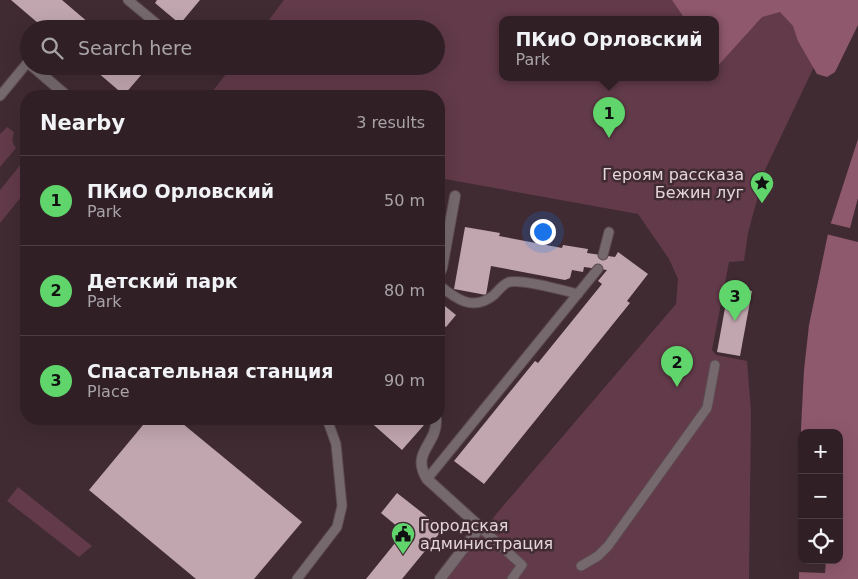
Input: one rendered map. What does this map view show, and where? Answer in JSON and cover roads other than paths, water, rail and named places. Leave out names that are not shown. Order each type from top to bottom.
[{"type":"street","points":[[42,75],[60,90]]},
{"type":"street","points":[[445,250],[454,196]]},
{"type":"street","points":[[436,425],[431,440],[423,451],[420,462],[422,472],[427,479],[480,527],[440,579]]},
{"type":"lane","points":[[128,0],[151,20]]},
{"type":"lane","points":[[0,96],[20,74]]},
{"type":"lane","points":[[603,256],[609,232]]},
{"type":"lane","points":[[427,479],[598,269]]},
{"type":"lane","points":[[445,290],[458,300],[470,302],[482,302],[490,298],[506,283],[518,282],[578,294]]},
{"type":"lane","points":[[581,566],[598,556],[608,546],[706,408],[715,365]]},
{"type":"lane","points":[[297,579],[337,527],[342,506],[336,444],[329,425]]},
{"type":"lane","points":[[480,527],[522,565],[512,579]]},
{"type":"place","name":"ПКиО Орловский","points":[[609,138]]},
{"type":"place","name":"Героям рассказа Бежин луг","points":[[762,204]]},
{"type":"place","name":"Спасательная станция","points":[[735,321]]},
{"type":"place","name":"Детский парк","points":[[677,387]]},
{"type":"place","name":"Городская администрация","points":[[403,555]]}]
